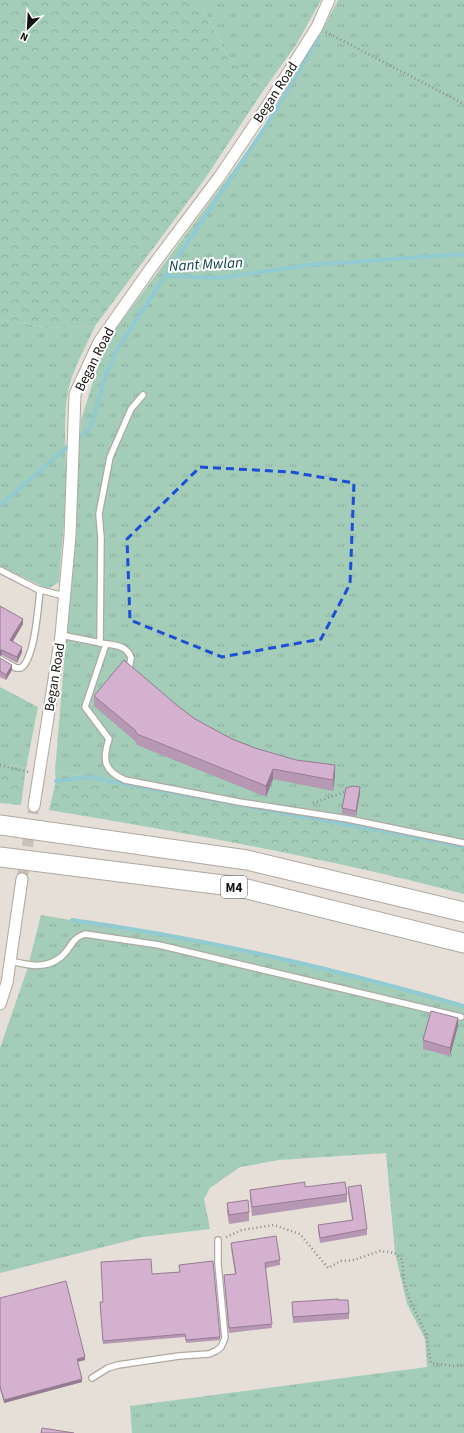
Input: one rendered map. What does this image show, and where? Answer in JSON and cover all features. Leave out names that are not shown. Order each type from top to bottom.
[{"type":"highway","name":"M4","points":[[0,825],[247,860],[464,912]]},
{"type":"highway","name":"M4","points":[[0,857],[239,887],[464,943]]},
{"type":"street","name":"Began Road","points":[[34,806],[61,635],[70,536],[75,394],[99,342],[151,268],[220,176],[271,100],[317,26],[329,0]]},
{"type":"street","points":[[0,1004],[7,983],[22,879]]},
{"type":"lane","points":[[143,395],[131,409],[110,458],[99,514],[101,538],[103,644],[86,707],[109,739],[104,753],[107,767],[114,775],[125,780],[239,802],[304,811],[464,843]]},
{"type":"lane","points":[[0,570],[40,590],[64,596]]},
{"type":"lane","points":[[0,659],[16,668],[21,668],[26,662],[30,652],[40,590]]},
{"type":"lane","points":[[61,635],[119,646],[127,649],[131,658],[129,669]]},
{"type":"lane","points":[[10,961],[41,967],[61,957],[75,938],[85,934],[159,945],[461,1017]]},
{"type":"lane","points":[[92,1378],[108,1368],[118,1365],[180,1356],[209,1354],[221,1347],[224,1338],[218,1264],[218,1240]]},
{"type":"path","points":[[317,26],[464,104]]},
{"type":"path","points":[[0,765],[39,774]]},
{"type":"path","points":[[304,811],[306,806],[354,789]]},
{"type":"path","points":[[218,1240],[242,1230],[274,1225],[300,1234],[328,1268],[341,1261],[354,1260],[380,1251],[395,1252],[402,1260],[404,1282],[410,1300],[426,1334],[431,1363],[454,1366],[464,1365]]},
{"type":"highlighted area","points":[[200,467],[291,472],[354,483],[350,584],[321,639],[222,657],[130,620],[127,539]]},
{"type":"green space","points":[[0,0],[199,0],[230,61],[265,88],[204,180],[95,326],[48,328],[0,319]]},
{"type":"green space","points":[[199,0],[321,0],[296,45],[265,88],[230,61]]},
{"type":"green space","points":[[338,0],[464,0],[464,847],[219,803],[55,771],[70,591],[81,420],[99,363],[112,334],[266,126],[319,37]]},
{"type":"green space","points":[[0,319],[48,328],[95,326],[76,366],[68,391],[65,416],[65,502],[59,582],[48,589],[0,566]]},
{"type":"green space","points":[[0,687],[38,707],[26,768],[0,764]]},
{"type":"green space","points":[[0,764],[26,768],[21,805],[0,803]]},
{"type":"green space","points":[[55,771],[219,803],[464,847],[464,894],[361,869],[257,847],[49,810],[56,781]]},
{"type":"green space","points":[[41,915],[240,949],[392,986],[464,1006],[464,1433],[132,1433],[130,1406],[427,1367],[425,1339],[407,1304],[395,1253],[386,1153],[279,1160],[240,1167],[210,1188],[204,1199],[210,1229],[143,1237],[0,1273],[0,1048],[27,970]]},
{"type":"building","points":[[0,606],[23,619],[10,640],[22,647],[17,657],[0,650]]},
{"type":"building","points":[[0,658],[12,665],[6,675],[0,671]]},
{"type":"building","points":[[124,660],[195,719],[232,739],[255,748],[296,760],[335,765],[333,780],[273,769],[266,786],[137,734],[135,730],[94,696]]},
{"type":"building","points":[[353,786],[360,787],[356,811],[342,808],[346,788]]},
{"type":"building","points":[[431,1011],[458,1018],[450,1048],[423,1040]]},
{"type":"building","points":[[305,1182],[305,1187],[345,1182],[347,1194],[252,1207],[250,1190]]},
{"type":"building","points":[[361,1185],[367,1229],[320,1238],[318,1225],[353,1220],[348,1187]]},
{"type":"building","points":[[248,1200],[249,1212],[229,1215],[227,1203]]},
{"type":"building","points":[[276,1236],[280,1260],[265,1263],[272,1324],[229,1328],[224,1275],[236,1274],[231,1243]]},
{"type":"building","points":[[151,1259],[152,1274],[180,1272],[179,1265],[213,1261],[220,1337],[186,1340],[185,1334],[103,1341],[100,1302],[103,1302],[101,1262]]},
{"type":"building","points":[[66,1281],[85,1357],[77,1359],[82,1379],[4,1400],[0,1386],[0,1298]]},
{"type":"building","points":[[338,1299],[348,1300],[349,1313],[293,1317],[292,1302]]},
{"type":"building","points":[[42,1428],[74,1433],[41,1433]]},
{"type":"waterway","points":[[165,276],[266,126],[319,37]]},
{"type":"waterway","name":"Nant Mwlan","points":[[76,440],[90,429],[105,377],[117,350],[165,276],[220,278],[310,265],[464,254]]},
{"type":"waterway","name":"Nant Mwlan","points":[[0,505],[71,444]]},
{"type":"waterway","points":[[56,781],[87,777],[464,847]]},
{"type":"waterway","points":[[72,920],[122,927],[220,945],[367,979],[464,1006]]},
{"type":"tunnel","points":[[22,879],[34,806]]}]
